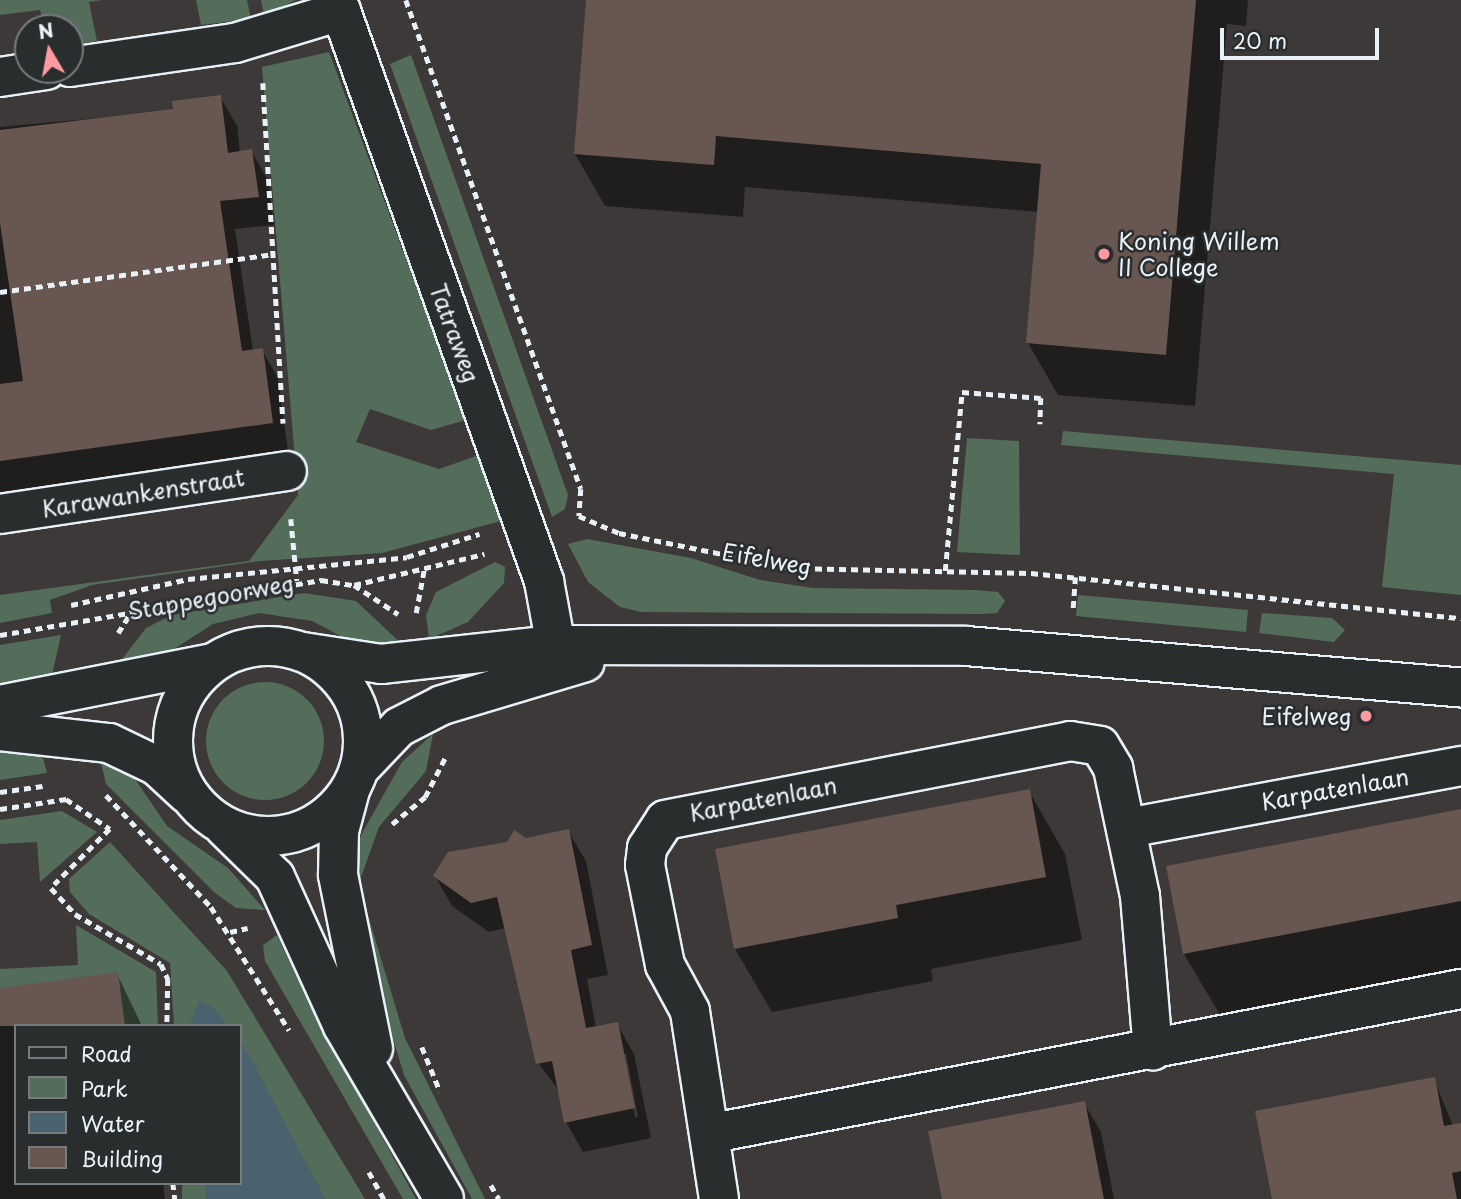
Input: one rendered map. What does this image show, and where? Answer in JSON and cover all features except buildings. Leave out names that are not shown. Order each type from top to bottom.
[{"type":"street","points":[[84,64],[261,36],[339,5]]},
{"type":"street","name":"Tatraweg","points":[[339,5],[544,581],[557,657]]},
{"type":"street","name":"Karawankenstraat","points":[[0,514],[287,471]]},
{"type":"street","points":[[0,705],[212,663],[256,646],[381,664],[557,657],[666,643],[966,646],[1461,688]]},
{"type":"street","points":[[303,652],[341,680],[354,699],[362,722],[355,780],[339,831],[338,876],[365,1024],[391,1104]]},
{"type":"street","points":[[219,823],[279,836],[318,822],[399,727],[442,705],[557,657]]},
{"type":"street","points":[[189,795],[173,757],[175,715],[212,663]]},
{"type":"street","points":[[0,731],[109,743],[157,766],[275,877],[343,1026],[391,1104],[444,1199]]},
{"type":"street","name":"Karpatenlaan","points":[[719,1199],[713,1133],[690,1011],[665,965],[645,865],[647,848],[664,820],[1081,741],[1100,746],[1106,755],[1127,828],[1153,1049]]},
{"type":"street","name":"Karpatenlaan","points":[[1127,828],[1461,766]]},
{"type":"street","points":[[713,1133],[1461,989]]},
{"type":"path","name":"Eifelweg","points":[[406,0],[581,489],[579,516],[619,533],[791,568],[1054,575],[1461,618]]},
{"type":"path","points":[[261,36],[268,255],[297,581]]},
{"type":"path","points":[[0,292],[268,255]]},
{"type":"path","points":[[945,571],[962,392],[1041,398],[1040,424]]},
{"type":"path","points":[[71,605],[295,564],[407,557],[522,520]]},
{"type":"path","points":[[354,585],[424,570],[413,624]]},
{"type":"path","name":"Stappegoorweg","points":[[0,635],[297,581],[354,585],[403,617]]},
{"type":"path","points":[[102,788],[230,932]]},
{"type":"path","points":[[0,809],[66,799],[110,829],[51,888],[75,914],[161,964],[168,979],[167,1024]]},
{"type":"path","points":[[419,1041],[446,1106]]},
{"type":"path","points":[[486,1176],[499,1199]]},
{"type":"green space","points":[[0,0],[102,0],[89,2],[97,41],[84,43],[84,14],[41,14],[40,10],[0,15]]},
{"type":"green space","points":[[196,0],[247,0],[251,19],[201,25]]},
{"type":"green space","points":[[261,0],[296,0],[264,16]]},
{"type":"green space","points":[[329,52],[466,420],[431,430],[370,409],[356,442],[439,469],[479,455],[501,521],[382,553],[260,561],[92,585],[50,600],[52,613],[0,623],[0,595],[249,561],[298,495],[262,67]]},
{"type":"green space","points":[[411,55],[568,495],[565,509],[552,517],[390,64]]},
{"type":"green space","points":[[1063,431],[1461,465],[1461,595],[1382,587],[1394,474],[1061,445]]},
{"type":"green space","points":[[967,438],[1019,441],[1020,555],[957,552]]},
{"type":"green space","points":[[587,539],[691,558],[760,580],[813,588],[974,590],[998,592],[1005,601],[997,613],[982,614],[641,612],[620,607],[588,582],[568,544]]},
{"type":"green space","points":[[495,562],[505,567],[504,583],[468,622],[429,639],[426,615],[436,592]]},
{"type":"green space","points":[[304,593],[356,601],[406,648],[354,643],[312,621],[259,613],[213,624],[160,658],[116,667],[146,628],[172,615]]},
{"type":"green space","points":[[1078,595],[1248,610],[1246,632],[1076,616]]},
{"type":"green space","points":[[1262,613],[1332,618],[1345,630],[1334,642],[1259,633]]},
{"type":"green space","points":[[61,635],[52,675],[0,684],[0,645]]},
{"type":"green space","points":[[265,682],[298,692],[314,708],[324,741],[314,774],[298,790],[265,800],[232,790],[216,774],[206,741],[216,708],[232,692]]},
{"type":"green space","points":[[433,734],[426,771],[379,827],[359,883],[350,877],[361,835],[402,762]]},
{"type":"green space","points":[[40,747],[47,773],[0,780],[0,751]]},
{"type":"green space","points":[[99,755],[135,779],[167,826],[228,868],[265,910],[236,908],[215,893],[106,784]]},
{"type":"green space","points":[[62,811],[97,832],[40,882],[37,842],[0,844],[0,820]]},
{"type":"green space","points":[[110,842],[227,971],[365,1199],[325,1199],[242,1046],[242,1024],[226,1024],[199,1002],[191,1024],[174,1024],[170,963],[89,914],[70,892],[69,879]]},
{"type":"green space","points":[[366,909],[405,1038],[485,1199],[472,1199],[404,1075],[355,913]]},
{"type":"green space","points":[[76,925],[156,972],[158,1024],[117,1024],[0,989],[0,969],[78,965]]},
{"type":"green space","points":[[277,935],[308,1002],[416,1199],[403,1199],[265,961],[263,945]]},
{"type":"green space","points":[[182,1185],[205,1185],[207,1199],[182,1199]]},
{"type":"water","points":[[199,1001],[214,1008],[226,1024],[191,1024]]},
{"type":"water","points":[[242,1045],[325,1199],[207,1199],[205,1185],[242,1185]]},
{"type":"place","name":"Koning Willem II College","points":[[1104,254]]},
{"type":"place","name":"Eifelweg","points":[[1366,716]]}]
